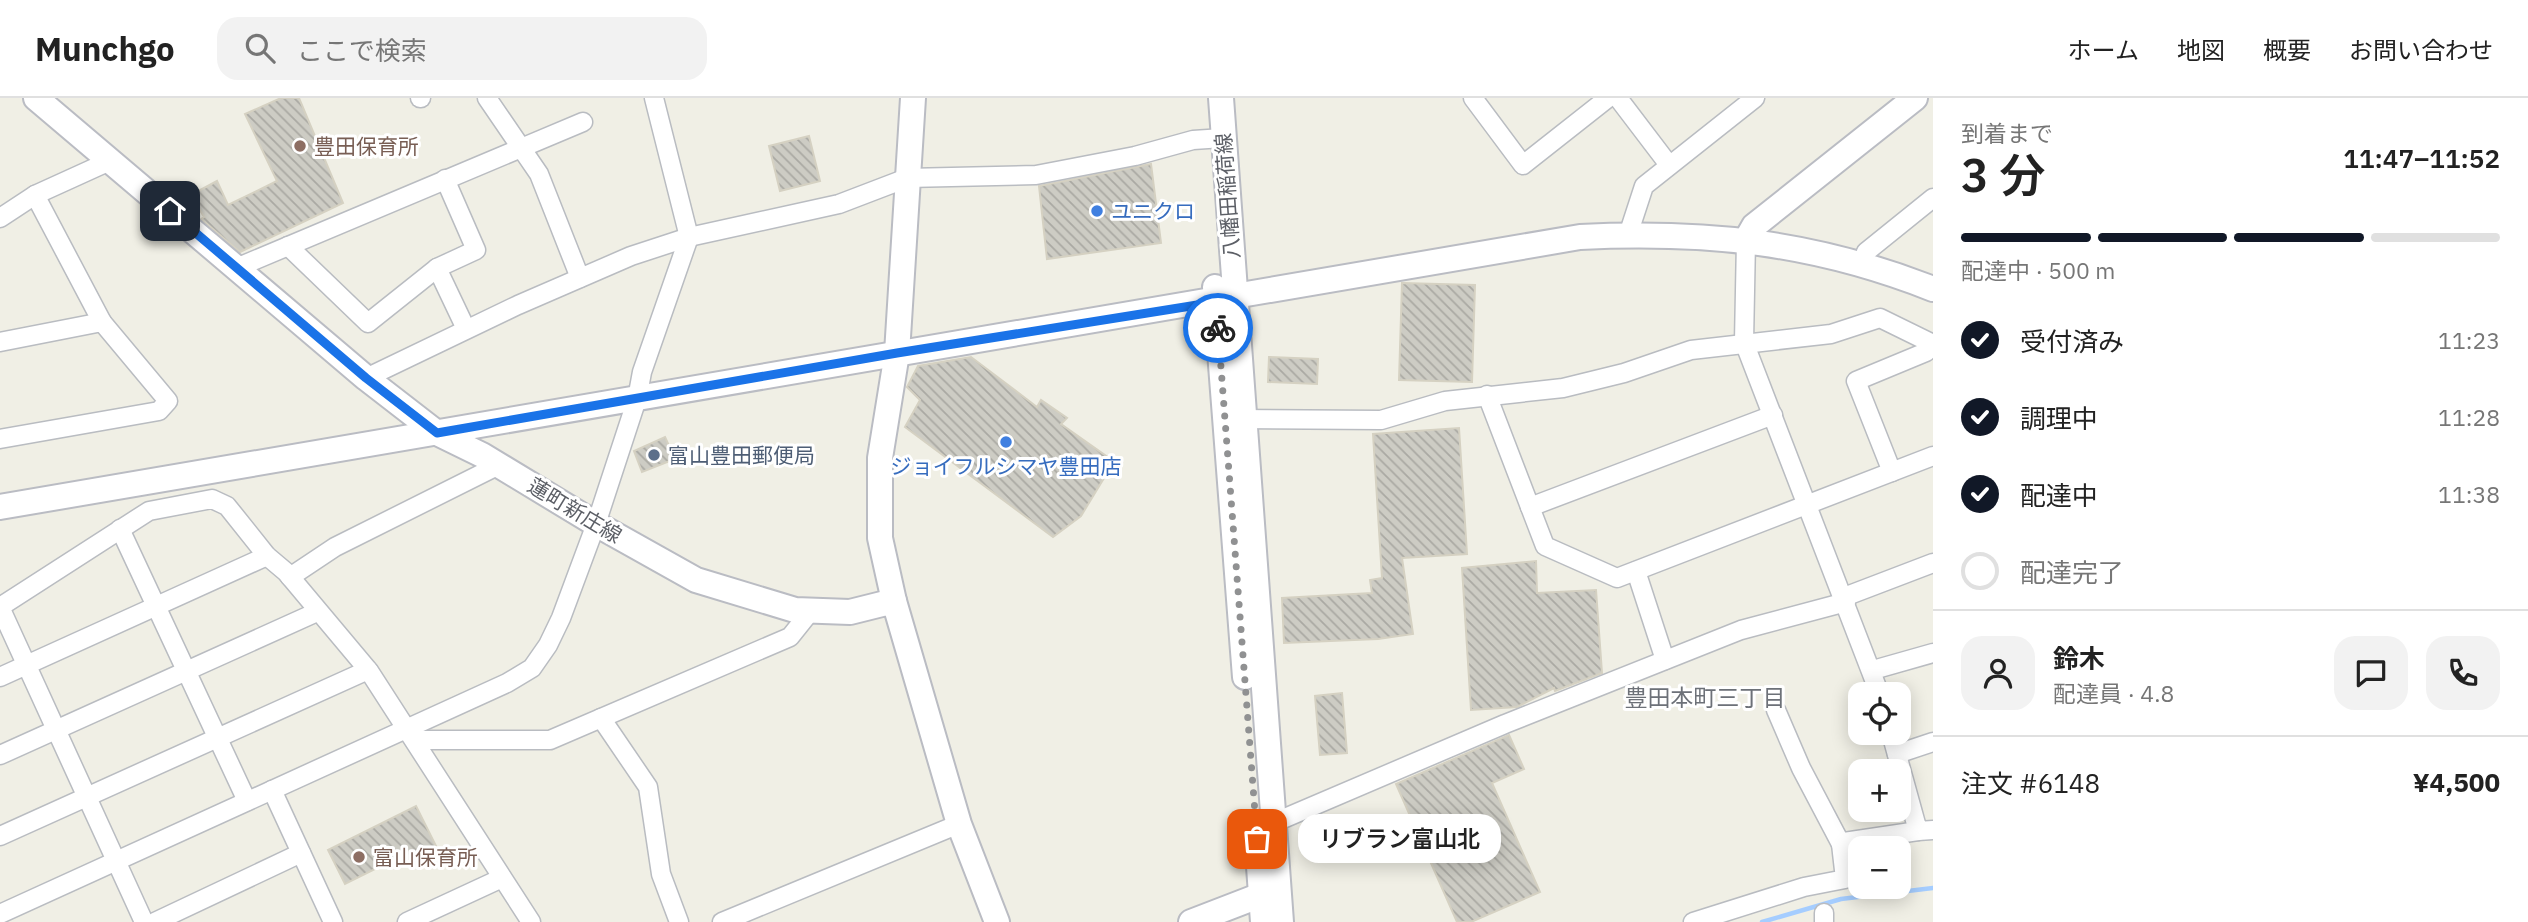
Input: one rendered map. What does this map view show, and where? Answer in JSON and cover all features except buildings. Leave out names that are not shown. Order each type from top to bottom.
[{"type":"street","name":"蓮町新庄線","points":[[36,98],[366,378],[437,433],[499,465],[696,580],[795,610],[850,611],[894,601]]},
{"type":"street","points":[[487,98],[539,174],[580,278]]},
{"type":"street","points":[[0,914],[117,863],[272,790],[411,735],[532,668],[548,645],[561,618],[596,524],[637,399],[642,372],[689,237],[654,98]]},
{"type":"street","points":[[914,98],[897,353],[880,458],[880,538],[894,601],[959,824],[997,922]]},
{"type":"street","name":"八幡田稲荷線","points":[[1204,98],[1215,139]]},
{"type":"street","name":"八幡田稲荷線","points":[[1220,98],[1215,139],[1225,300],[1270,894],[1281,922]]},
{"type":"street","points":[[1473,98],[1524,165],[1608,98]]},
{"type":"street","points":[[1618,98],[1669,164]]},
{"type":"street","points":[[1628,235],[1644,186],[1755,98]]},
{"type":"street","points":[[1876,682],[1744,342],[1746,240],[1754,226],[1915,98]]},
{"type":"street","points":[[236,268],[583,122]]},
{"type":"street","points":[[366,378],[580,278],[631,256],[689,237],[839,204],[907,178],[1037,175],[1215,139]]},
{"type":"street","points":[[0,218],[35,195],[112,160]]},
{"type":"street","points":[[288,246],[368,323],[437,268],[476,250],[445,180]]},
{"type":"street","points":[[0,439],[159,411],[168,401],[102,322],[35,195]]},
{"type":"street","points":[[1862,265],[1866,252],[1933,198]]},
{"type":"street","points":[[0,507],[897,353],[1225,300],[1580,237],[1628,235],[1746,240],[1810,249],[1933,289]]},
{"type":"street","points":[[437,268],[466,329]]},
{"type":"street","points":[[1235,419],[1381,420],[1445,401],[1563,388],[1623,373],[1691,350],[1831,334],[1880,318],[1932,343],[1926,352],[1857,381],[1892,472]]},
{"type":"street","points":[[0,342],[102,322]]},
{"type":"street","points":[[1487,395],[1545,545],[1618,578],[1933,456]]},
{"type":"street","points":[[1531,507],[1773,415]]},
{"type":"street","points":[[290,577],[335,547],[499,465]]},
{"type":"street","points":[[144,922],[85,798],[0,607],[149,511],[212,499],[228,506],[267,556],[290,577],[368,670],[531,922]]},
{"type":"street","points":[[120,529],[247,801]]},
{"type":"street","points":[[0,677],[267,556]]},
{"type":"street","points":[[1264,824],[1741,630],[1845,599],[1933,563]]},
{"type":"street","points":[[1636,571],[1665,660]]},
{"type":"street","points":[[411,735],[550,740],[790,637],[810,611]]},
{"type":"street","points":[[0,755],[317,612]]},
{"type":"street","points":[[1873,670],[1933,653]]},
{"type":"street","points":[[0,836],[368,670]]},
{"type":"street","points":[[1693,922],[1804,887],[1845,879],[1841,844],[1801,768],[1776,710]]},
{"type":"street","points":[[601,718],[648,787],[661,874],[679,922]]},
{"type":"street","points":[[1897,754],[1933,742]]},
{"type":"street","points":[[1841,844],[1926,830],[1894,745]]},
{"type":"street","points":[[272,790],[333,922]]},
{"type":"street","points":[[722,922],[959,824]]},
{"type":"street","points":[[155,922],[301,853]]},
{"type":"street","points":[[407,922],[502,878]]},
{"type":"street","points":[[1191,922],[1270,894]]},
{"type":"street","name":"八幡田稲荷線","points":[[1263,922],[1270,894]]},
{"type":"waterway","points":[[1762,922],[1841,899],[1933,888]]},
{"type":"way so far","points":[[1218,328],[1257,839]]},
{"type":"place","name":"豊田保育所","points":[[300,146]]},
{"type":"place","name":"ユニクロ","points":[[1097,211]]},
{"type":"place","name":"ジョイフルシマヤ豊田店","points":[[1006,442]]},
{"type":"place","name":"富山豊田郵便局","points":[[654,455]]},
{"type":"place","name":"リブラン富山北","points":[[1257,839]]},
{"type":"place","name":"富山保育所","points":[[359,857]]},
{"type":"district","name":"豊田本町三丁目","points":[[1705,697]]},
{"type":"route","points":[[170,211],[366,378],[437,433],[897,353],[1216,302],[1218,328]]}]
